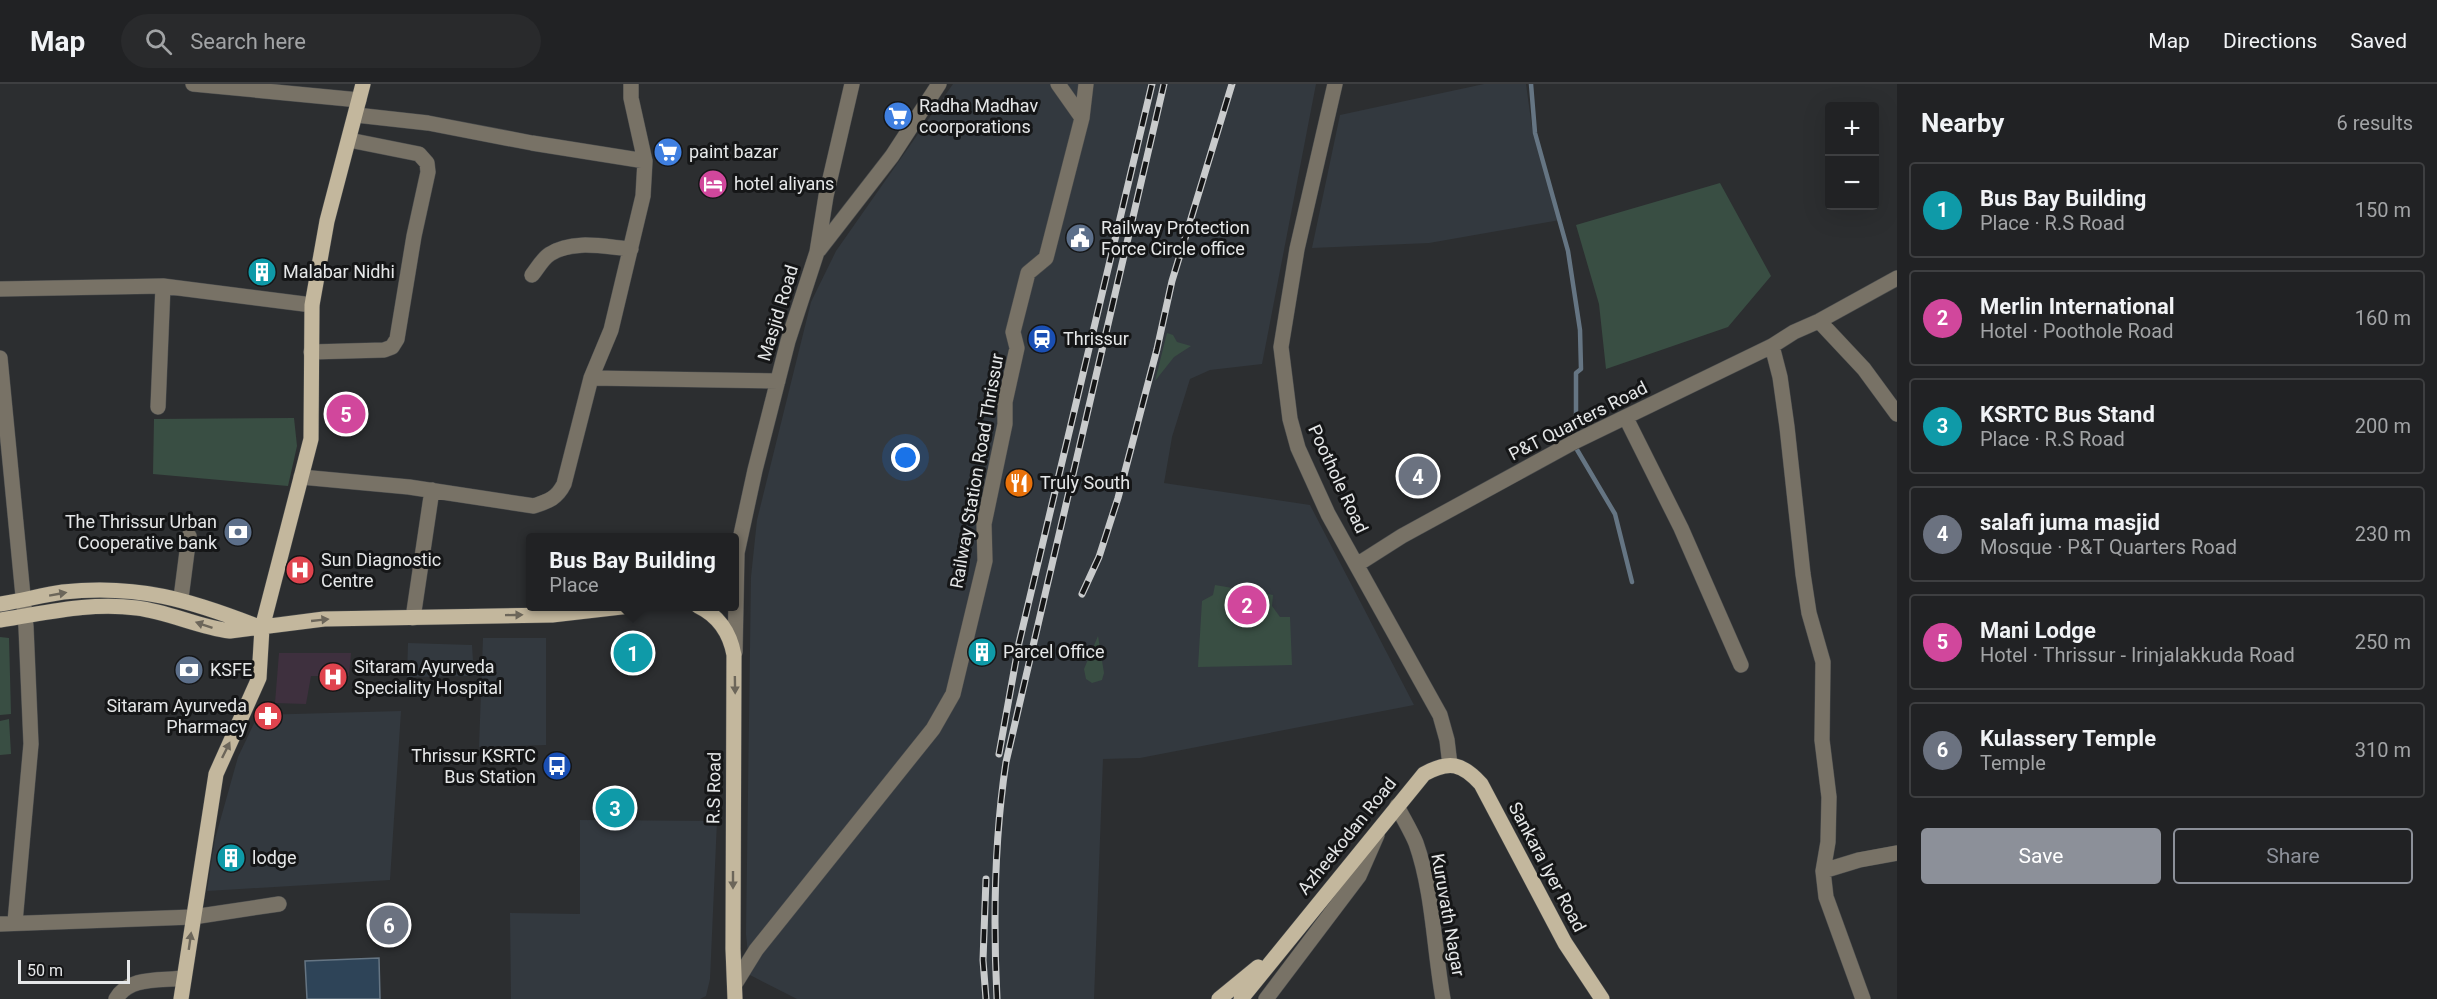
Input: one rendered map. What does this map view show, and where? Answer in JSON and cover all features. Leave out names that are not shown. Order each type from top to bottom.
[{"type":"main road","points":[[181,999],[216,774],[260,678],[262,628],[311,439],[312,305],[327,221],[363,84]]},
{"type":"main road","points":[[0,620],[61,592],[101,589],[138,591],[181,598],[262,628]]},
{"type":"main road","points":[[0,604],[24,608],[102,605],[137,608],[174,615],[215,629],[230,631],[324,619],[588,611]]},
{"type":"main road","name":"R.S Road","points":[[707,611],[724,627],[734,655],[733,949],[735,992]]},
{"type":"main road","name":"Azheekodan Road","points":[[1241,999],[1383,821],[1424,774],[1439,766],[1450,765]]},
{"type":"main road","name":"Sankara Iyer Road","points":[[1450,765],[1469,770],[1481,784],[1565,943],[1602,999]]},
{"type":"main road","name":"Azheekodan Road","points":[[1219,999],[1283,946]]},
{"type":"main road","points":[[726,999],[735,992]]},
{"type":"street","points":[[193,84],[358,108],[532,143],[645,161]]},
{"type":"street","points":[[301,477],[432,490],[534,506],[559,494],[564,484],[591,378],[611,330],[643,196],[645,161],[631,98],[631,84]]},
{"type":"street","name":"Masjid Road","points":[[739,540],[754,470],[778,381],[817,252],[826,196],[852,84]]},
{"type":"street","points":[[817,252],[892,156],[939,84]]},
{"type":"street","points":[[1058,84],[1082,118]]},
{"type":"street","name":"Railway Station Road Thrissur","points":[[735,992],[756,950],[933,729],[953,694],[985,561],[984,524],[1005,424],[1005,402],[1017,348],[1013,332],[1028,273],[1046,258],[1082,118],[1086,84]]},
{"type":"street","name":"Poothole Road","points":[[1335,84],[1298,249],[1281,347],[1290,419],[1298,448],[1328,514],[1358,564],[1440,715],[1448,740],[1450,765]]},
{"type":"street","points":[[312,352],[384,350],[392,346],[397,339],[414,236],[428,172],[427,163],[419,154],[349,140]]},
{"type":"street","points":[[532,276],[548,255],[564,248],[584,245],[631,249]]},
{"type":"street","name":"P&T Quarters Road","points":[[1358,564],[1402,536],[1577,440],[1772,346],[1897,278]]},
{"type":"street","points":[[0,289],[163,286],[312,305]]},
{"type":"street","points":[[158,407],[163,286]]},
{"type":"street","points":[[1819,321],[1864,369],[1897,414]]},
{"type":"street","points":[[1772,346],[1780,377],[1787,427],[1809,613],[1823,662],[1822,740],[1829,796],[1828,842],[1823,871],[1826,897],[1863,999]]},
{"type":"street","points":[[0,358],[24,608],[32,744],[8,923],[192,917],[279,904]]},
{"type":"street","points":[[591,378],[778,381]]},
{"type":"street","points":[[1626,418],[1681,528],[1742,665]]},
{"type":"street","points":[[414,618],[432,490]]},
{"type":"street","points":[[181,598],[189,536]]},
{"type":"street","name":"Masjid Road","points":[[734,655],[735,611]]},
{"type":"street","name":"Kuruvath Nagar","points":[[1397,806],[1416,842],[1429,893],[1432,936],[1443,999]]},
{"type":"street","points":[[1266,999],[1359,876],[1383,821]]},
{"type":"street","points":[[1823,871],[1859,860],[1897,854]]},
{"type":"street","points":[[116,999],[122,989],[131,983],[184,978]]},
{"type":"shaded area","points":[[953,84],[1316,84],[1262,364],[1210,370],[1190,379],[1172,437],[1164,483],[1310,505],[1414,705],[1140,758],[1103,759],[1094,999],[797,999],[750,975],[746,934],[751,577],[757,520],[811,302],[836,251]]},
{"type":"shaded area","points":[[1484,84],[1526,84],[1533,135],[1560,220],[1429,243],[1312,248],[1340,115]]},
{"type":"shaded area","points":[[483,638],[546,638],[546,745],[479,747]]},
{"type":"shaded area","points":[[408,643],[472,645],[474,676],[407,677]]},
{"type":"shaded area","points":[[279,653],[351,653],[349,676],[311,676],[306,704],[275,703]]},
{"type":"shaded area","points":[[401,711],[390,880],[207,891],[215,839],[238,757],[258,715]]},
{"type":"shaded area","points":[[580,820],[717,821],[710,979],[706,996],[700,999],[511,999],[510,913],[580,914]]},
{"type":"green space","points":[[1720,183],[1771,276],[1728,327],[1606,369],[1599,304],[1576,225]]},
{"type":"green space","points":[[1167,333],[1173,335],[1177,342],[1191,346],[1174,357],[1155,381]]},
{"type":"green space","points":[[294,418],[297,446],[288,486],[153,474],[154,419]]},
{"type":"green space","points":[[1215,585],[1273,595],[1272,606],[1280,617],[1290,617],[1292,665],[1198,667],[1202,601],[1213,595]]},
{"type":"green space","points":[[1098,636],[1104,673],[1102,680],[1092,683],[1086,679],[1084,669]]},
{"type":"green space","points":[[0,637],[9,638],[11,714],[0,715]]},
{"type":"green space","points":[[9,719],[11,754],[0,755],[0,721]]},
{"type":"water","points":[[379,958],[380,999],[307,999],[305,961]]},
{"type":"waterway","points":[[1531,84],[1535,133],[1568,251],[1580,330],[1581,369],[1576,373],[1576,448],[1615,514],[1632,582]]},
{"type":"railway","points":[[999,754],[1019,643],[1152,84]]},
{"type":"railway","points":[[997,999],[996,880],[999,821],[1006,762],[1164,84]]},
{"type":"railway","points":[[1082,594],[1099,557],[1118,498],[1157,349],[1172,281],[1232,84]]},
{"type":"railway","points":[[986,879],[983,960],[986,999]]},
{"type":"place","name":"Radha Madhav coorporations","points":[[898,116]]},
{"type":"place","name":"paint bazar","points":[[668,152]]},
{"type":"place","name":"hotel aliyans","points":[[713,184]]},
{"type":"place","name":"Railway Protection Force Circle office","points":[[1080,238]]},
{"type":"place","name":"Malabar Nidhi","points":[[262,272]]},
{"type":"place","name":"Thrissur","points":[[1042,339]]},
{"type":"place","name":"Mani Lodge","points":[[346,414]]},
{"type":"place","name":"salafi juma masjid","points":[[1418,476]]},
{"type":"place","name":"Truly South","points":[[1019,483]]},
{"type":"place","name":"The Thrissur Urban Cooperative bank","points":[[238,532]]},
{"type":"place","name":"Sun Diagnostic Centre","points":[[300,570]]},
{"type":"place","name":"Merlin International","points":[[1247,605]]},
{"type":"place","name":"Parcel Office","points":[[982,652]]},
{"type":"place","name":"Bus Bay Building","points":[[633,653]]},
{"type":"place","name":"KSFE","points":[[189,670]]},
{"type":"place","name":"Sitaram Ayurveda Speciality Hospital","points":[[333,677]]},
{"type":"place","name":"Sitaram Ayurveda Pharmacy","points":[[268,716]]},
{"type":"place","name":"Thrissur KSRTC Bus Station","points":[[557,766]]},
{"type":"place","name":"KSRTC Bus Stand","points":[[615,808]]},
{"type":"place","name":"lodge","points":[[231,858]]},
{"type":"place","name":"Kulassery Temple","points":[[389,925]]}]
